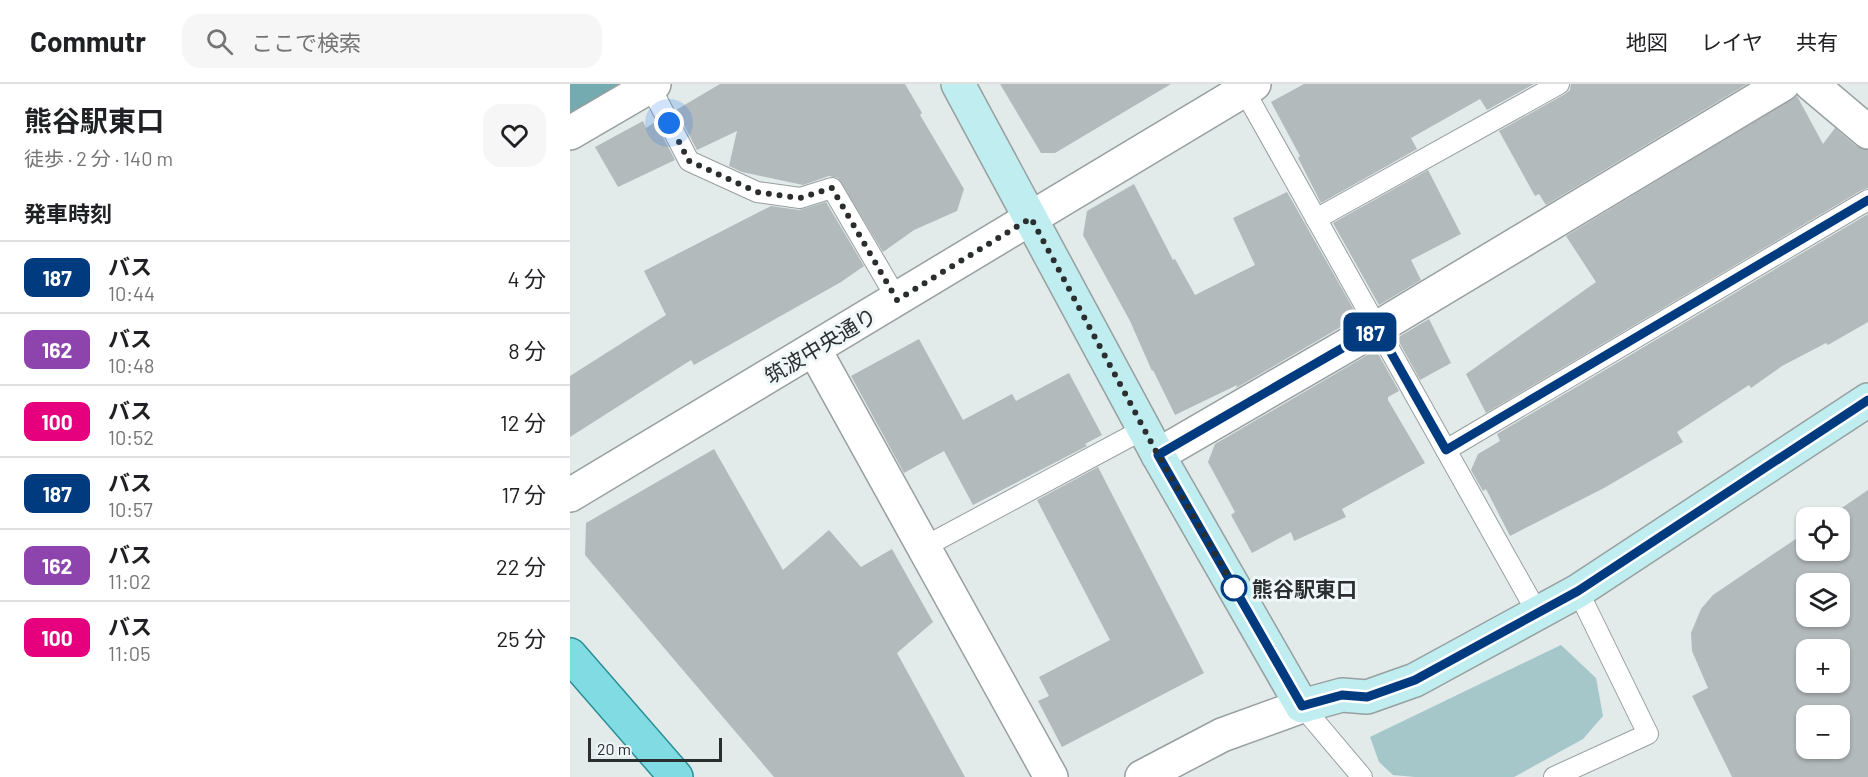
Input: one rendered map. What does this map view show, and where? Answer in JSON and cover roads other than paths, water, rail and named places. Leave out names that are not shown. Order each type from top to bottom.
[{"type":"main road","points":[[570,655],[676,777]]},
{"type":"street","points":[[1151,442],[1377,328],[1784,84]]},
{"type":"street","points":[[1810,84],[1868,132]]},
{"type":"street","points":[[570,133],[652,85]]},
{"type":"street","points":[[965,86],[1031,218],[1151,442],[1302,706]]},
{"type":"street","name":"筑波中央通り","points":[[570,495],[1249,87]]},
{"type":"street","points":[[814,348],[1051,777]]},
{"type":"street","points":[[1142,777],[1222,735],[1302,706],[1342,695],[1367,697],[1415,680],[1578,591],[1868,400]]},
{"type":"lane","points":[[1316,219],[1559,84]]},
{"type":"lane","points":[[652,85],[689,161],[757,192],[800,198],[832,188],[897,300]]},
{"type":"lane","points":[[1249,87],[1316,219],[1538,614]]},
{"type":"lane","points":[[1446,450],[1868,200]]},
{"type":"lane","points":[[924,548],[1151,442]]},
{"type":"lane","points":[[1554,777],[1648,734],[1578,591]]},
{"type":"lane","points":[[1302,706],[1362,777]]},
{"type":"waterway","points":[[570,94],[588,84]]},
{"type":"place","name":"熊谷駅東口","points":[[1234,588]]}]
